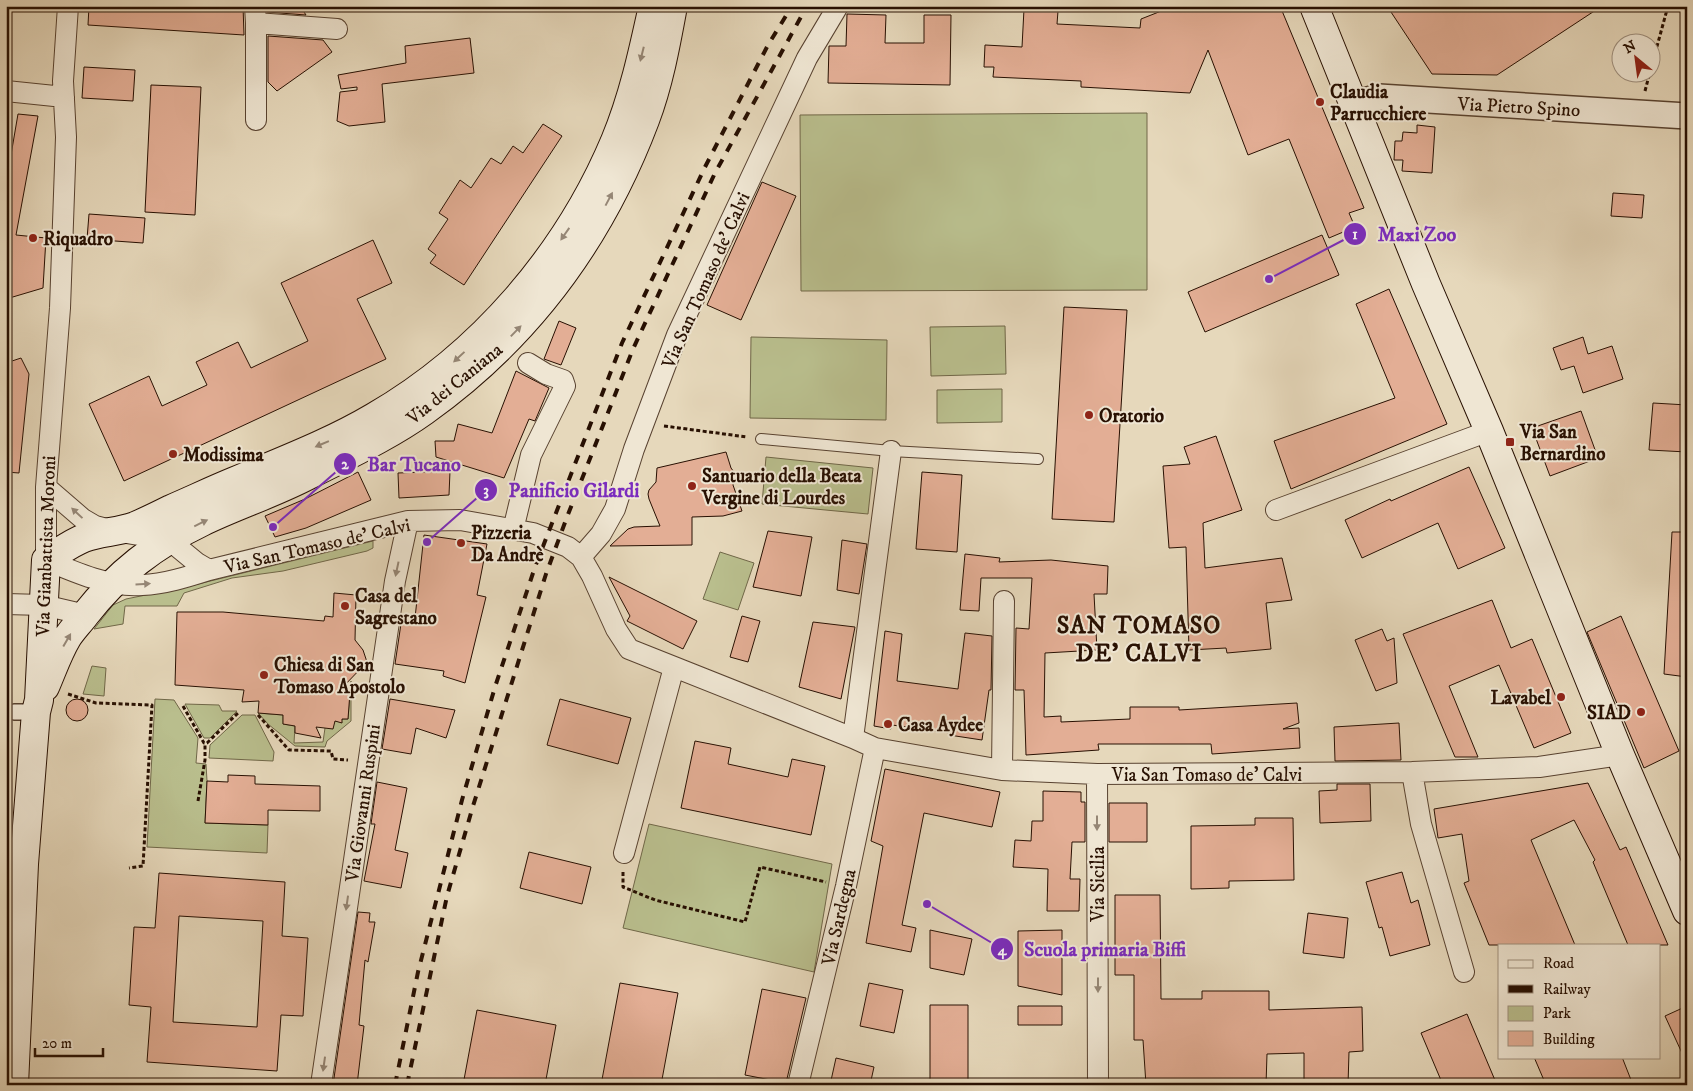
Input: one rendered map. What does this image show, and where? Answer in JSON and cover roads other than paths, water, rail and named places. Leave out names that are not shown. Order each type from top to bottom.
[{"type":"main road","name":"Via dei Caniana","points":[[46,560],[85,537],[135,526],[334,438],[374,417],[416,390],[444,369],[488,330],[514,301],[569,230],[593,188],[615,141],[626,110],[637,74],[653,6]]},
{"type":"main road","name":"Via dei Caniana","points":[[38,706],[67,638],[113,582],[137,561],[169,540],[202,522],[306,477],[393,430],[424,411],[481,365],[516,332],[551,292],[581,248],[623,172],[646,119],[657,84],[673,6]]},
{"type":"main road","points":[[1314,6],[1352,104],[1489,431],[1620,756],[1687,911]]},
{"type":"main road","name":"Via Gianbattista Moroni","points":[[14,1085],[12,990],[19,886],[38,706],[46,560]]},
{"type":"street","name":"Via Gianbattista Moroni","points":[[46,560],[46,487],[60,308],[66,137],[64,97],[68,6]]},
{"type":"street","name":"Via San Tomaso de' Calvi","points":[[581,557],[601,534],[616,509],[644,423],[686,317],[807,58],[838,6]]},
{"type":"street","points":[[256,120],[256,15],[337,29]]},
{"type":"street","points":[[6,91],[64,97]]},
{"type":"street","name":"Via Pietro Spino","points":[[1352,104],[1379,97],[1687,116]]},
{"type":"street","points":[[513,530],[531,455],[565,386],[563,380],[546,374],[528,363]]},
{"type":"street","points":[[1276,510],[1489,431]]},
{"type":"street","points":[[853,738],[891,451]]},
{"type":"street","points":[[46,487],[95,526],[169,540]]},
{"type":"street","name":"Via San Tomaso de' Calvi","points":[[46,560],[75,573],[140,586],[184,578],[209,570],[408,521],[460,520],[533,533],[568,547],[581,557],[592,576],[616,629],[629,649],[875,748],[1002,770],[1097,774],[1412,772],[1539,767],[1620,756]]},
{"type":"street","name":"Via Giovanni Ruspini","points":[[321,1085],[395,581],[408,521]]},
{"type":"street","name":"Via San Tomaso de' Calvi","points":[[169,540],[197,564],[209,570]]},
{"type":"street","points":[[1002,770],[1004,600]]},
{"type":"street","points":[[6,604],[43,605],[86,614]]},
{"type":"street","points":[[624,853],[674,667]]},
{"type":"street","name":"Via Sardegna","points":[[798,1085],[846,886],[875,748]]},
{"type":"street","points":[[1412,772],[1422,824],[1464,972]]},
{"type":"street","name":"Via Sicilia","points":[[1097,774],[1098,1085]]},
{"type":"lane","points":[[761,439],[891,451],[1038,459]]},
{"type":"railway","points":[[395,1085],[418,972],[462,800],[495,687],[535,567],[622,343],[705,167],[768,45],[792,6]]},
{"type":"railway","points":[[407,1085],[447,896],[473,806],[546,574],[567,517],[633,349],[715,173],[807,6]]},
{"type":"place","name":"Claudia Parrucchiere","points":[[1320,102]]},
{"type":"place","name":"Riquadro","points":[[33,238]]},
{"type":"place","name":"Maxi Zoo","points":[[1269,279]]},
{"type":"place","name":"Oratorio","points":[[1089,415]]},
{"type":"place","name":"Via San Bernardino","points":[[1510,442]]},
{"type":"place","name":"Modissima","points":[[173,454]]},
{"type":"place","name":"Santuario della Beata Vergine di Lourdes","points":[[692,486]]},
{"type":"place","name":"Bar Tucano","points":[[273,527]]},
{"type":"place","name":"Panificio Gilardi","points":[[427,542]]},
{"type":"place","name":"Pizzeria Da Andrè","points":[[461,543]]},
{"type":"place","name":"Casa del Sagrestano","points":[[345,606]]},
{"type":"place","name":"Chiesa di San Tomaso Apostolo","points":[[264,675]]},
{"type":"place","name":"Lavabel","points":[[1561,697]]},
{"type":"place","name":"SIAD","points":[[1641,712]]},
{"type":"place","name":"Casa Aydee","points":[[888,724]]},
{"type":"place","name":"Scuola primaria Biffi","points":[[927,904]]},
{"type":"district","name":"SAN TOMASO DE' CALVI","points":[[1139,639]]}]
